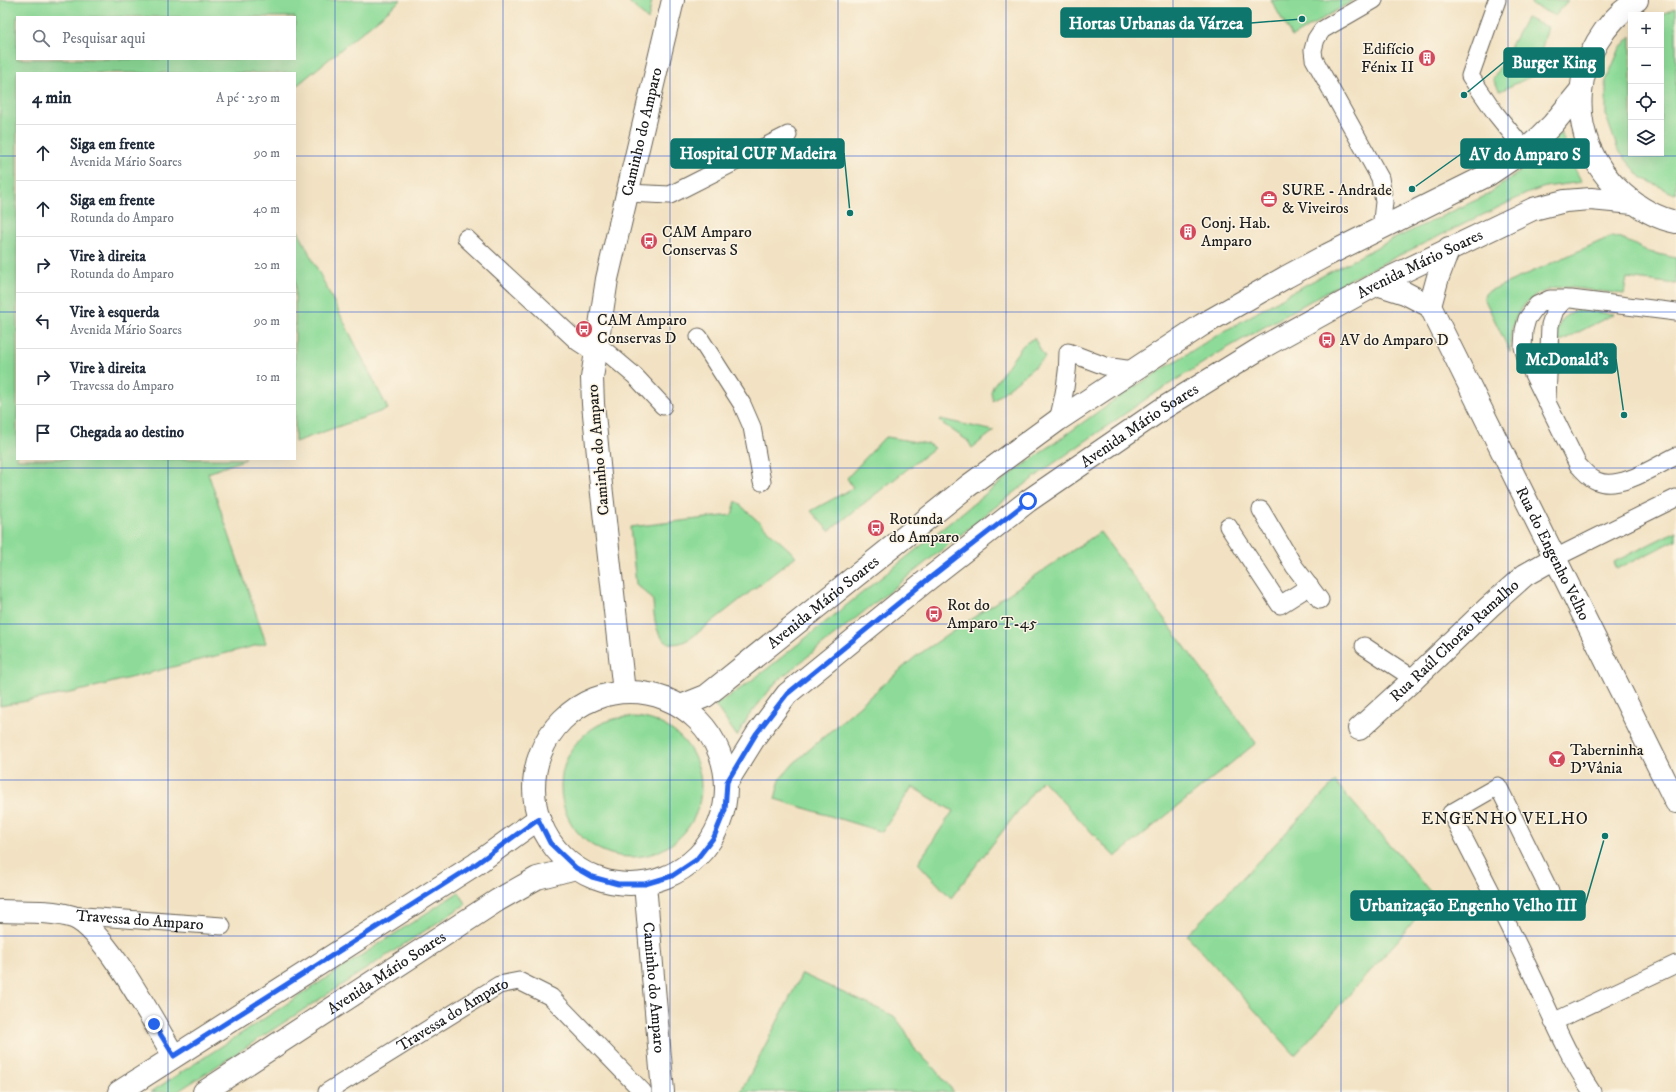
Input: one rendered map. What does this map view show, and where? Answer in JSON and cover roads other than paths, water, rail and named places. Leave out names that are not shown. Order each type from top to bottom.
[{"type":"main road","name":"Caminho do Amparo","points":[[624,692],[592,404],[592,378],[607,279],[673,0]]},
{"type":"main road","points":[[1628,3],[1602,33],[1588,60],[1581,90],[1581,112],[1584,133],[1591,153],[1602,172],[1633,203],[1651,213],[1676,222]]},
{"type":"main road","name":"Avenida Mário Soares","points":[[682,706],[706,696],[968,486],[1058,420],[1202,325],[1279,281],[1326,255],[1483,178],[1525,150],[1553,124],[1581,90]]},
{"type":"main road","name":"Avenida Mário Soares","points":[[727,782],[756,734],[787,694],[922,584],[1028,501],[1162,408],[1261,348],[1377,284],[1449,248],[1533,209],[1565,201],[1590,199],[1633,203]]},
{"type":"main road","points":[[1377,284],[1405,293],[1430,306],[1438,277],[1449,248]]},
{"type":"main road","name":"Rua do Engenho Velho","points":[[1430,306],[1676,802]]},
{"type":"main road","name":"Rua Raúl Chorão Ramalho","points":[[1359,729],[1414,679],[1489,606],[1525,576],[1555,558]]},
{"type":"main road","points":[[624,692],[644,693],[657,696],[682,706],[705,726],[720,752],[727,782],[725,810],[714,837],[696,860],[672,876],[645,884],[618,884],[592,877],[576,868],[550,843],[538,819],[534,794],[535,769],[544,746],[558,725],[577,708],[600,697],[624,692]]},
{"type":"main road","points":[[119,1092],[476,864],[538,819]]},
{"type":"main road","name":"Avenida Mário Soares","points":[[204,1092],[498,900],[537,878],[576,868]]},
{"type":"main road","name":"Caminho do Amparo","points":[[645,884],[664,1092]]},
{"type":"main road","name":"Travessa do Amparo","points":[[0,911],[57,914],[74,918],[84,923],[95,933],[130,982],[174,1056]]},
{"type":"lane","points":[[1374,0],[1322,30],[1316,39],[1313,50],[1314,59],[1380,178],[1384,202],[1381,229]]},
{"type":"lane","points":[[1497,0],[1470,76],[1496,114],[1525,150]]},
{"type":"lane","points":[[627,193],[670,196],[788,135]]},
{"type":"lane","points":[[466,238],[578,342],[596,348],[634,376],[663,406]]},
{"type":"lane","points":[[1676,312],[1565,299],[1550,299],[1537,306],[1527,319],[1524,330],[1523,347],[1528,364],[1578,465],[1589,477],[1598,482],[1609,484],[1620,482],[1676,456]]},
{"type":"lane","points":[[1547,403],[1550,324],[1555,310],[1565,299]]},
{"type":"lane","points":[[699,337],[742,404],[752,427],[762,482]]},
{"type":"lane","points":[[1058,420],[1068,376],[1068,352],[1105,366],[1133,370]]},
{"type":"lane","points":[[1555,558],[1676,498]]},
{"type":"lane","points":[[1261,510],[1294,566],[1320,600]]},
{"type":"lane","points":[[1228,526],[1280,605],[1310,586]]},
{"type":"lane","points":[[1364,646],[1414,679]]},
{"type":"lane","points":[[1554,900],[1498,786],[1451,812],[1528,966],[1553,1022],[1582,1078],[1592,1092]]},
{"type":"lane","name":"Travessa do Amparo","points":[[57,914],[222,926]]},
{"type":"lane","points":[[1553,1022],[1676,964]]},
{"type":"lane","name":"Travessa do Amparo","points":[[327,1092],[498,985],[519,981],[550,997],[643,1092]]},
{"type":"place","name":"Hortas Urbanas da Várzea","points":[[1302,19]]},
{"type":"place","name":"Edifício Fénix II","points":[[1427,58]]},
{"type":"place","name":"Burger King","points":[[1464,95]]},
{"type":"place","name":"AV do Amparo S","points":[[1412,189]]},
{"type":"place","name":"SURE - Andrade & Viveiros","points":[[1269,199]]},
{"type":"place","name":"Hospital CUF Madeira","points":[[850,213]]},
{"type":"place","name":"Conj. Hab. Amparo","points":[[1188,232]]},
{"type":"place","name":"CAM Amparo Conservas S","points":[[649,241]]},
{"type":"place","name":"CAM Amparo Conservas D","points":[[584,329]]},
{"type":"place","name":"AV do Amparo D","points":[[1327,340]]},
{"type":"place","name":"McDonald's","points":[[1624,415]]},
{"type":"place","name":"Rotunda do Amparo","points":[[876,528]]},
{"type":"place","name":"Rot do Amparo T-45","points":[[934,614]]},
{"type":"place","name":"Taberninha D'Vânia","points":[[1557,759]]},
{"type":"place","name":"Urbanização Engenho Velho III","points":[[1605,836]]},
{"type":"district","name":"ENGENHO VELHO","points":[[1505,819]]}]
